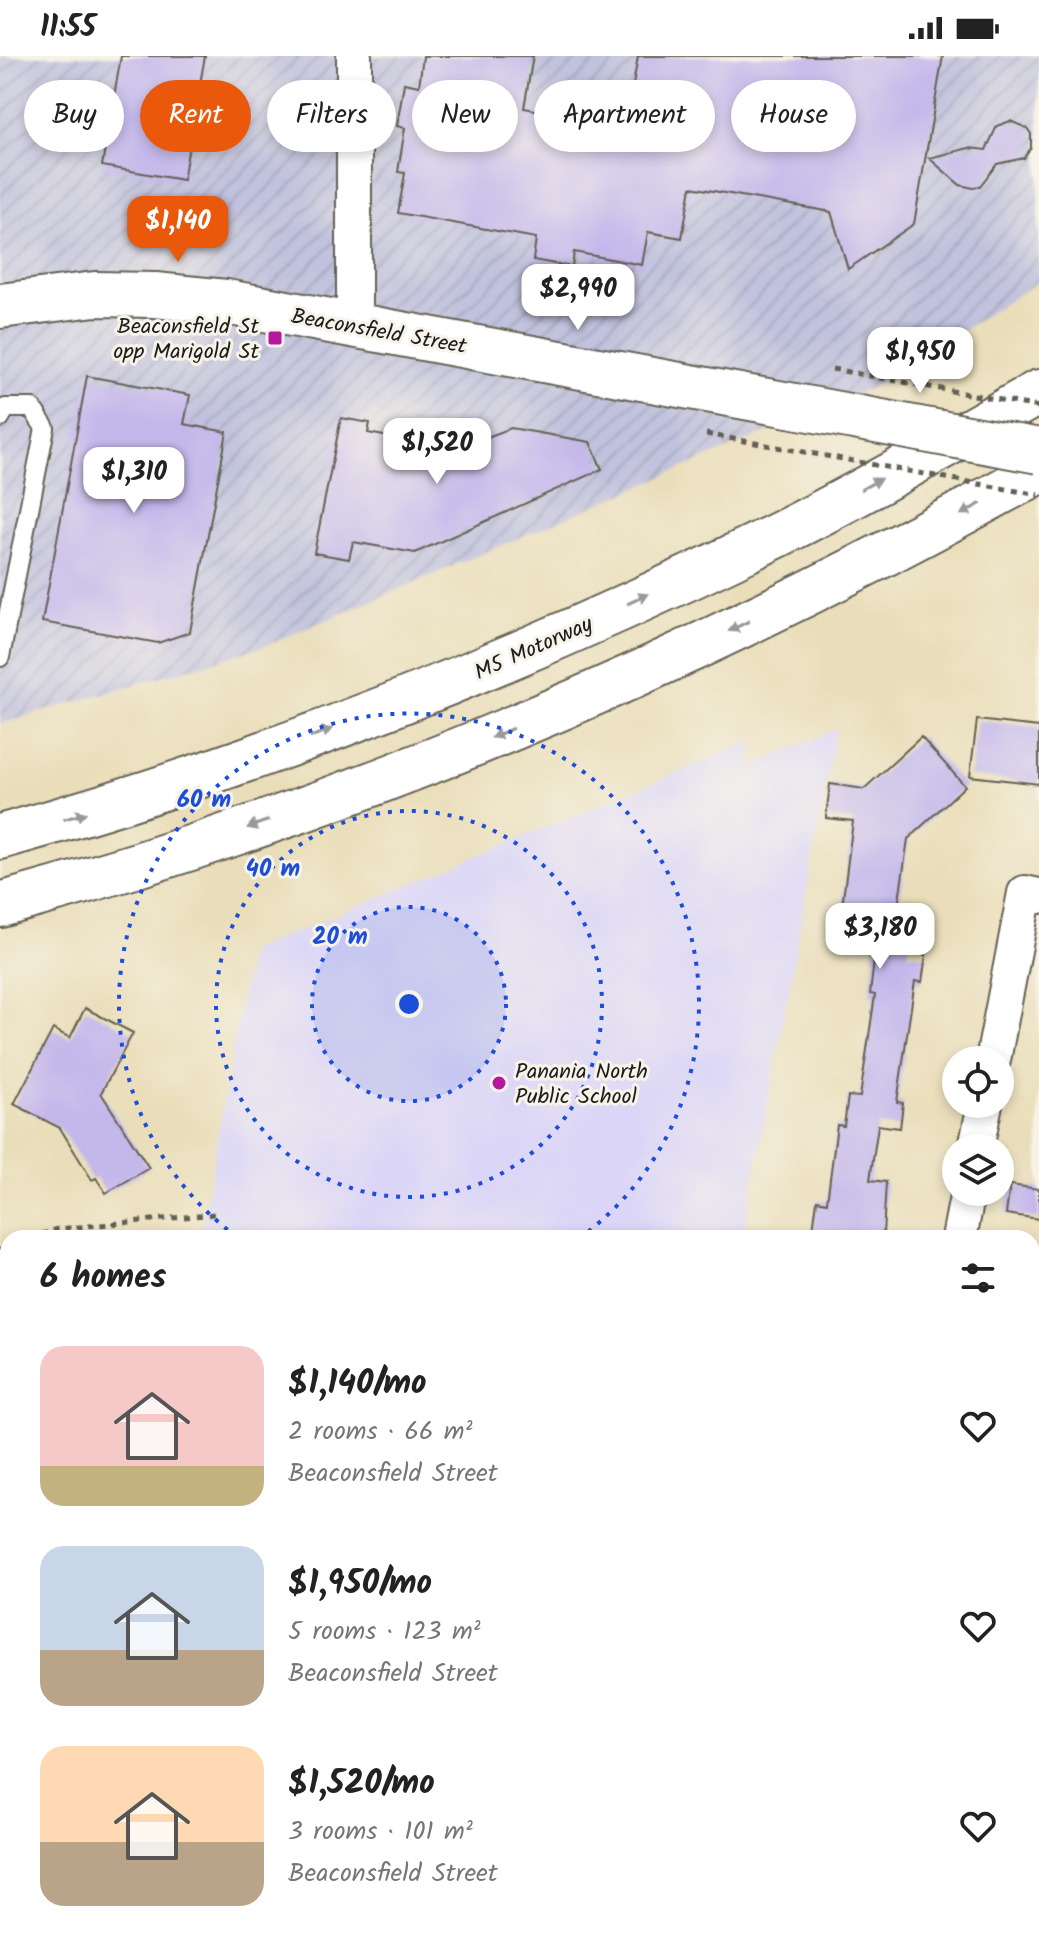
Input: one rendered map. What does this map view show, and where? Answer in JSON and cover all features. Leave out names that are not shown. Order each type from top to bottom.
[{"type":"main road","name":"Beaconsfield Street","points":[[0,306],[95,294],[155,295],[226,302],[1039,451]]},
{"type":"main road","name":"M5 Motorway","points":[[0,837],[71,818],[259,757],[512,658],[780,533],[1039,392]]},
{"type":"main road","points":[[0,905],[243,829],[491,738],[726,633],[929,532],[1039,471]]},
{"type":"street","points":[[354,56],[354,324]]},
{"type":"street","points":[[996,1046],[1025,893],[1039,896]]},
{"type":"street","points":[[961,1230],[965,1206]]},
{"type":"lane","points":[[0,418],[6,408],[32,408],[45,428],[0,657]]},
{"type":"path","points":[[832,369],[1039,407]]},
{"type":"path","points":[[706,434],[1039,495]]},
{"type":"path","points":[[55,1230],[215,1214]]},
{"type":"shaded area","points":[[0,56],[1039,56],[1039,281],[873,387],[265,646],[0,724]]},
{"type":"shaded area","name":"Panania North Public School","points":[[836,729],[744,1230],[201,1230],[250,951],[753,741],[749,768]]},
{"type":"building","points":[[121,56],[205,56],[201,80],[140,80],[140,152],[188,152],[183,180],[102,166],[104,152],[124,152],[124,80],[117,80]]},
{"type":"building","points":[[423,56],[533,56],[524,108],[534,110],[534,152],[715,152],[715,80],[634,80],[638,56],[943,56],[914,224],[848,269],[831,212],[691,187],[682,238],[648,232],[642,265],[574,252],[572,267],[533,260],[536,238],[398,213],[405,173],[398,172],[405,128],[397,126],[404,83],[412,85],[412,152],[518,152],[518,80],[420,80]]},
{"type":"building","points":[[1010,121],[1027,128],[1031,134],[1031,148],[1024,158],[997,164],[980,186],[960,185],[929,158],[969,148],[986,150],[997,126]]},
{"type":"building","points":[[87,376],[190,395],[184,424],[227,432],[190,632],[158,643],[42,622]]},
{"type":"building","points":[[341,418],[370,423],[368,433],[480,454],[482,439],[511,428],[590,442],[602,469],[415,553],[353,542],[349,559],[314,553]]},
{"type":"building","points":[[977,720],[1039,727],[1039,784],[970,776]]},
{"type":"building","points":[[921,737],[965,786],[908,839],[896,921],[912,923],[908,953],[926,955],[922,982],[915,981],[897,1102],[903,1103],[900,1128],[878,1125],[870,1180],[886,1182],[883,1230],[813,1230],[817,1200],[827,1202],[837,1125],[844,1126],[848,1096],[860,1097],[875,995],[870,994],[878,928],[840,923],[853,821],[826,818],[830,784],[864,789]]},
{"type":"building","points":[[85,1008],[133,1033],[101,1093],[149,1168],[106,1193],[96,1178],[92,1180],[60,1128],[14,1104],[53,1029],[70,1038]]},
{"type":"building","points":[[1014,1186],[1039,1189],[1039,1219],[1006,1214],[1007,1206],[1014,1206]]},
{"type":"place","name":"Beaconsfield St opp Marigold St","points":[[275,338]]},
{"type":"place","name":"Panania North Public School","points":[[499,1083]]}]
